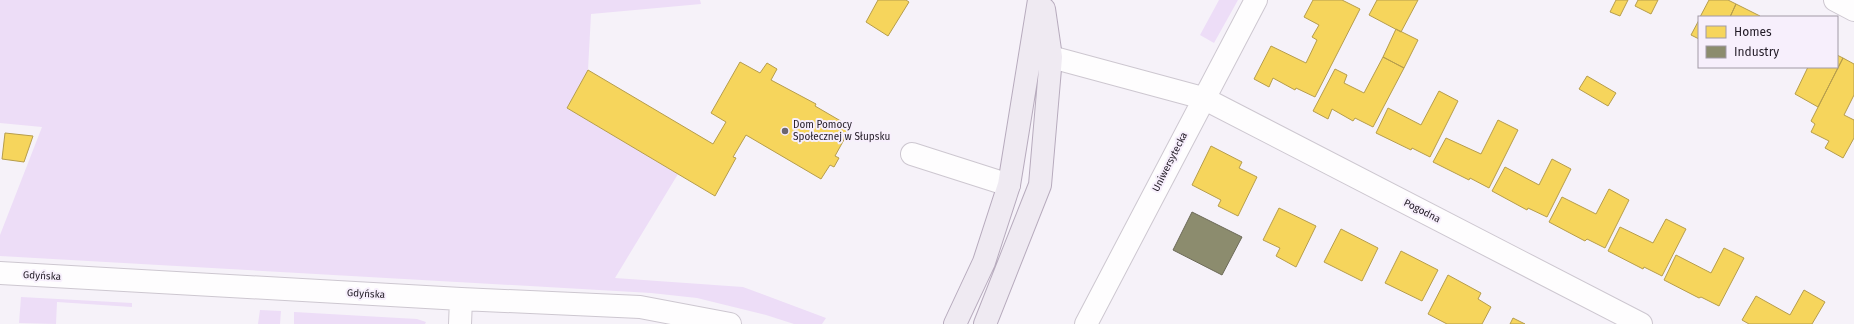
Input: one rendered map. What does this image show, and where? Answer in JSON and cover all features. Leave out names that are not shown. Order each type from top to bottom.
[{"type":"main road","points":[[954,324],[984,262],[1009,185],[1039,0]]},
{"type":"main road","points":[[985,324],[1040,185],[1051,57],[1043,0]]},
{"type":"street","name":"Uniwersytecka","points":[[1086,324],[1203,98],[1256,0]]},
{"type":"street","points":[[1835,0],[1854,10]]},
{"type":"street","name":"Pogodna","points":[[1051,57],[1203,98],[1641,324]]},
{"type":"street","points":[[912,154],[1009,185]]},
{"type":"street","name":"Gdyńska","points":[[0,273],[461,299],[640,307],[730,324]]},
{"type":"street","points":[[460,324],[461,299]]},
{"type":"shaded area","points":[[0,0],[700,0],[701,4],[591,14],[588,70],[567,108],[678,174],[615,278],[743,287],[826,318],[822,324],[794,324],[766,315],[697,298],[651,293],[0,256],[0,235],[42,127],[0,123]]},
{"type":"shaded area","points":[[1219,0],[1238,0],[1214,43],[1200,35]]},
{"type":"shaded area","points":[[21,297],[132,303],[132,307],[57,302],[56,324],[19,323]]},
{"type":"shaded area","points":[[260,310],[281,311],[280,324],[258,324]]},
{"type":"shaded area","points":[[294,312],[417,319],[426,322],[425,324],[294,324]]},
{"type":"building: Homes","points":[[878,0],[906,0],[909,2],[888,36],[866,22]]},
{"type":"building: Homes","points":[[1313,0],[1342,0],[1360,9],[1315,97],[1296,88],[1295,90],[1273,78],[1269,87],[1254,79],[1271,46],[1306,63],[1317,40],[1312,37],[1319,25],[1304,17]]},
{"type":"building: Homes","points":[[1377,0],[1418,0],[1401,32],[1369,15]]},
{"type":"building: Homes","points":[[1616,0],[1628,0],[1620,16],[1610,12]]},
{"type":"building: Homes","points":[[1638,0],[1658,0],[1651,14],[1635,6]]},
{"type":"building: Homes","points":[[1709,0],[1728,0],[1736,4],[1730,16],[1701,16]]},
{"type":"building: Homes","points":[[1736,4],[1760,16],[1730,16]]},
{"type":"building: Homes","points":[[1698,22],[1698,38],[1691,35]]},
{"type":"building: Homes","points":[[1396,29],[1418,40],[1404,68],[1383,57]]},
{"type":"building: Homes","points":[[1838,56],[1843,58],[1838,68]]},
{"type":"building: Homes","points":[[1383,57],[1404,68],[1373,127],[1355,118],[1353,121],[1332,109],[1328,119],[1313,111],[1335,69],[1347,75],[1344,83],[1364,93]]},
{"type":"building: Homes","points":[[1843,58],[1854,64],[1854,95],[1844,115],[1854,120],[1854,138],[1843,158],[1825,148],[1829,141],[1811,132],[1815,124],[1811,121]]},
{"type":"building: Homes","name":"Dom Pomocy Społecznej w Słupsku","points":[[740,62],[760,73],[767,63],[777,69],[771,80],[816,104],[815,106],[851,127],[835,156],[839,158],[834,167],[830,165],[821,179],[746,135],[733,157],[736,158],[715,196],[567,108],[588,70],[713,144],[726,122],[711,113]]},
{"type":"building: Homes","points":[[1808,68],[1838,68],[1818,107],[1795,94]]},
{"type":"building: Homes","points":[[1587,76],[1616,93],[1608,106],[1579,89]]},
{"type":"building: Homes","points":[[1439,91],[1458,101],[1430,157],[1412,148],[1411,150],[1376,133],[1388,108],[1421,125]]},
{"type":"building: Homes","points":[[1498,120],[1518,130],[1489,188],[1433,162],[1446,138],[1481,154]]},
{"type":"building: Homes","points":[[5,133],[33,136],[24,162],[2,159]]},
{"type":"building: Homes","points":[[1211,146],[1242,162],[1239,168],[1257,177],[1238,216],[1218,206],[1221,200],[1192,185]]},
{"type":"building: Homes","points":[[1552,159],[1571,169],[1547,217],[1528,208],[1527,210],[1492,191],[1505,167],[1539,185]]},
{"type":"building: Homes","points":[[1609,189],[1629,200],[1605,248],[1587,239],[1585,241],[1549,222],[1562,197],[1596,214]]},
{"type":"building: Homes","points":[[1279,208],[1316,226],[1296,267],[1276,256],[1280,248],[1263,240]]},
{"type":"building: Homes","points":[[1666,219],[1686,229],[1662,276],[1644,267],[1643,269],[1608,251],[1620,227],[1653,243]]},
{"type":"building: Homes","points":[[1341,229],[1378,248],[1362,281],[1324,262]]},
{"type":"building: Homes","points":[[1724,248],[1744,258],[1719,306],[1701,297],[1699,298],[1664,280],[1676,255],[1711,273]]},
{"type":"building: Homes","points":[[1401,251],[1438,270],[1422,301],[1385,283]]},
{"type":"building: Homes","points":[[1448,275],[1481,293],[1478,299],[1491,307],[1482,324],[1447,324],[1428,314]]},
{"type":"building: Homes","points":[[1804,290],[1825,302],[1812,324],[1749,324],[1742,320],[1756,296],[1790,315]]},
{"type":"building: Homes","points":[[1513,318],[1525,324],[1510,324]]},
{"type":"building: Industry","points":[[1192,212],[1242,237],[1222,275],[1173,250]]},
{"type":"place","name":"Dom Pomocy Społecznej w Słupsku","points":[[785,131]]}]
